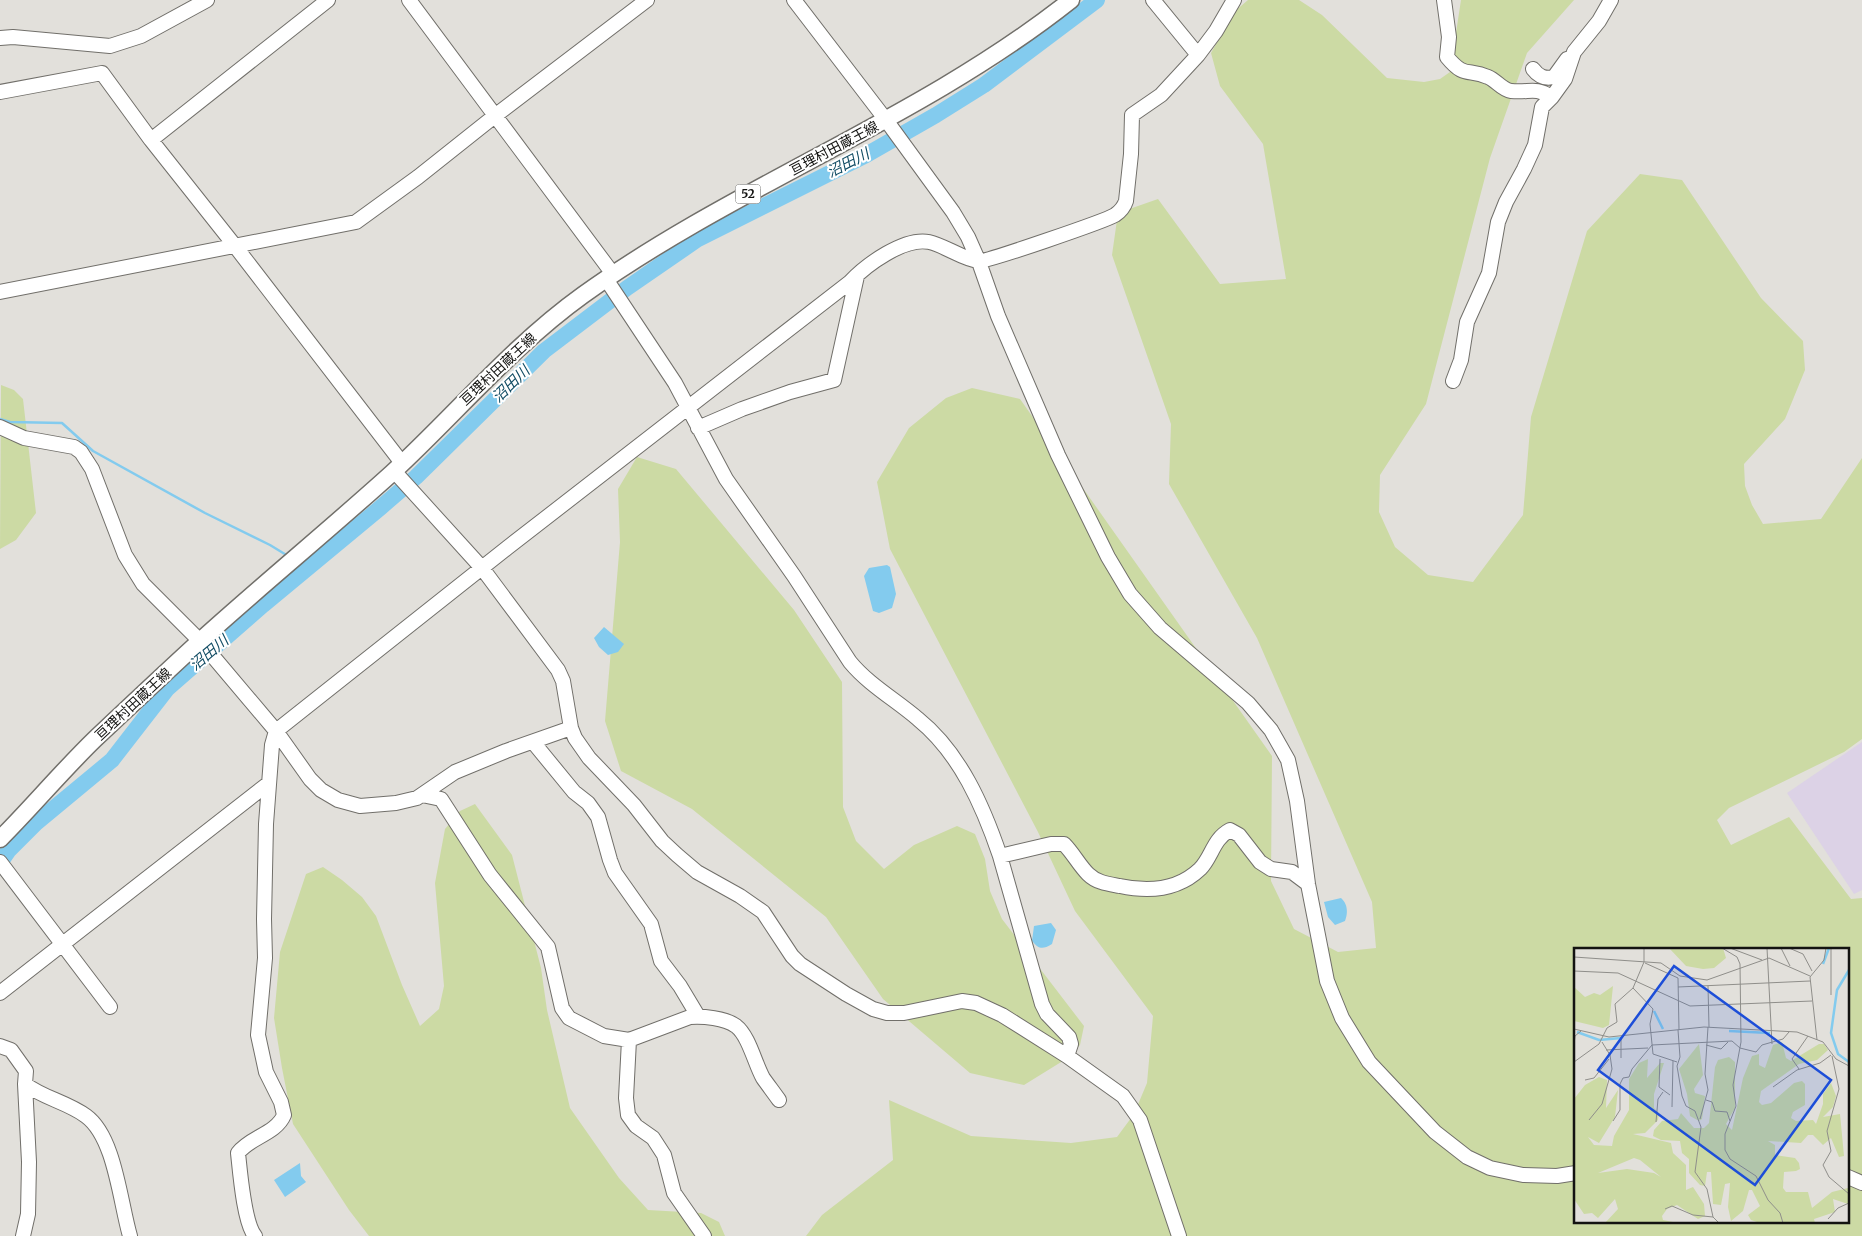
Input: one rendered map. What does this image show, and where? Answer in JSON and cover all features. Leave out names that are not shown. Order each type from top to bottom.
[{"type":"main road","name":"亘理村田蔵王線","points":[[0,839],[91,743],[200,641],[398,467],[531,337],[580,297],[692,225],[886,120],[1009,47],[1071,0]]},
{"type":"street","points":[[0,38],[13,37],[110,46],[141,36],[207,0]]},
{"type":"street","points":[[151,140],[328,0]]},
{"type":"street","points":[[409,0],[496,115],[610,277],[662,362],[726,480],[794,576],[850,662],[859,673],[919,719],[940,739],[961,769],[983,813],[1000,856],[1042,1004],[1047,1014],[1069,1037],[1070,1044],[1067,1056]]},
{"type":"street","points":[[0,292],[356,222],[418,177],[647,0]]},
{"type":"street","points":[[794,0],[886,120],[953,212],[968,237],[998,316],[1062,463],[1108,557],[1130,594],[1160,628],[1248,704],[1271,730],[1288,760],[1297,801],[1308,884],[1327,981],[1342,1018],[1369,1062],[1435,1132],[1467,1157],[1490,1168],[1523,1175],[1557,1176],[1574,1173]]},
{"type":"street","points":[[1153,0],[1198,55]]},
{"type":"street","points":[[255,1236],[252,1233],[247,1216],[238,1152],[244,1145],[275,1127],[284,1115],[281,1102],[266,1072],[258,1035],[265,958],[264,919],[269,783],[272,745],[276,731],[850,282],[879,257],[917,242],[928,242],[979,262],[1114,216],[1123,208],[1126,200],[1131,154],[1132,115],[1160,95],[1198,55],[1234,0]]},
{"type":"street","points":[[1444,0],[1449,37],[1448,57],[1459,69],[1490,78],[1509,91],[1541,90],[1552,97]]},
{"type":"street","points":[[1533,69],[1542,77],[1554,77],[1599,21],[1611,0]]},
{"type":"street","points":[[1453,381],[1461,360],[1467,322],[1489,273],[1498,222],[1535,145],[1542,107],[1565,79],[1574,52]]},
{"type":"street","points":[[0,92],[102,72],[151,140],[235,246],[398,467],[482,568],[558,670],[563,681],[571,728],[575,738],[589,758],[634,805],[669,848],[697,872],[740,896],[763,912],[792,956],[800,964],[873,1009],[887,1013],[904,1013],[962,1001],[976,1003],[1002,1015],[1067,1056],[1123,1096],[1140,1120],[1179,1236]]},
{"type":"street","points":[[698,428],[742,409],[790,392],[834,380],[857,276]]},
{"type":"street","points":[[0,427],[24,438],[74,447],[81,452],[92,469],[125,555],[144,584],[200,641],[276,731],[310,779],[321,790],[338,800],[360,806],[396,803],[417,798],[455,772],[571,728]]},
{"type":"street","points":[[533,742],[574,792],[588,803],[598,817],[610,860],[616,873],[651,924],[662,961],[698,1016]]},
{"type":"street","points":[[0,993],[269,783]]},
{"type":"street","points":[[422,795],[441,799],[490,875],[548,947],[562,1008],[569,1018],[604,1036],[629,1040],[675,1022],[698,1016],[726,1021],[737,1026],[750,1048],[763,1077],[779,1100]]},
{"type":"street","points":[[1000,856],[1051,844],[1064,844],[1089,874],[1102,883],[1141,890],[1171,886],[1187,880],[1201,868],[1222,835],[1230,830],[1239,835],[1260,862],[1270,868],[1292,872],[1308,884]]},
{"type":"street","points":[[0,862],[110,1007]]},
{"type":"street","points":[[629,1040],[626,1098],[628,1115],[636,1126],[653,1138],[664,1155],[674,1193],[704,1236]]},
{"type":"street","points":[[0,1046],[11,1050],[26,1071],[29,1162],[28,1214],[23,1236]]},
{"type":"street","points":[[25,1084],[32,1090],[70,1106],[88,1118],[106,1142],[130,1236]]},
{"type":"street","points":[[1850,1179],[1862,1183]]},
{"type":"shaded area","points":[[1862,742],[1862,890],[1854,894],[1787,793]]},
{"type":"green space","points":[[1248,0],[1299,0],[1322,15],[1387,78],[1424,82],[1440,79],[1450,72],[1461,0],[1574,0],[1527,53],[1490,158],[1426,404],[1380,475],[1379,512],[1395,547],[1428,575],[1473,582],[1523,515],[1531,417],[1587,231],[1640,174],[1682,180],[1761,298],[1803,341],[1805,370],[1785,419],[1744,464],[1745,486],[1752,505],[1763,524],[1821,519],[1862,458],[1862,739],[1844,752],[1729,808],[1717,820],[1731,845],[1789,817],[1851,899],[1862,898],[1862,1236],[806,1236],[822,1215],[893,1160],[889,1100],[971,1136],[1071,1143],[1117,1137],[1134,1114],[1147,1083],[1153,1016],[1075,911],[1038,832],[890,549],[877,482],[909,428],[946,398],[972,388],[1020,399],[1272,756],[1271,881],[1294,929],[1338,952],[1376,948],[1372,902],[1257,638],[1169,484],[1171,424],[1112,255],[1118,213],[1158,199],[1220,284],[1286,279],[1263,144],[1220,86],[1211,53],[1234,12]]},
{"type":"green space","points":[[1,385],[14,390],[23,399],[36,513],[16,540],[0,549]]},
{"type":"green space","points":[[637,457],[676,469],[794,610],[842,682],[843,807],[856,841],[884,869],[914,845],[957,826],[975,834],[985,859],[990,891],[1002,919],[1084,1026],[1080,1045],[1066,1059],[1024,1085],[970,1073],[883,999],[826,917],[692,809],[621,771],[605,721],[620,542],[618,489]]},
{"type":"green space","points":[[475,804],[512,855],[541,968],[547,1010],[570,1108],[619,1178],[648,1210],[701,1213],[719,1222],[725,1236],[369,1236],[349,1210],[293,1124],[274,1018],[280,952],[306,874],[323,867],[362,897],[376,916],[420,1026],[439,1009],[444,986],[435,883],[445,829],[460,811]]},
{"type":"water","points":[[887,565],[890,567],[896,594],[892,608],[879,613],[873,611],[864,576],[869,568]]},
{"type":"water","points":[[604,627],[624,644],[618,652],[608,655],[599,647],[594,638]]},
{"type":"water","points":[[1341,898],[1346,906],[1346,918],[1345,921],[1335,925],[1328,917],[1324,902]]},
{"type":"water","points":[[1051,923],[1056,930],[1052,944],[1043,948],[1037,946],[1032,941],[1034,926]]},
{"type":"water","points":[[300,1163],[301,1176],[306,1182],[285,1197],[274,1180]]},
{"type":"waterway","name":"沼田川","points":[[0,863],[9,850],[36,823],[112,760],[167,689],[263,605],[416,477],[544,351],[627,288],[698,239],[866,155],[936,115],[984,85],[1097,0]]},
{"type":"waterway","points":[[0,419],[10,422],[62,423],[93,451],[288,556]]},
{"type":"waterway","points":[[299,563],[307,568]]}]
